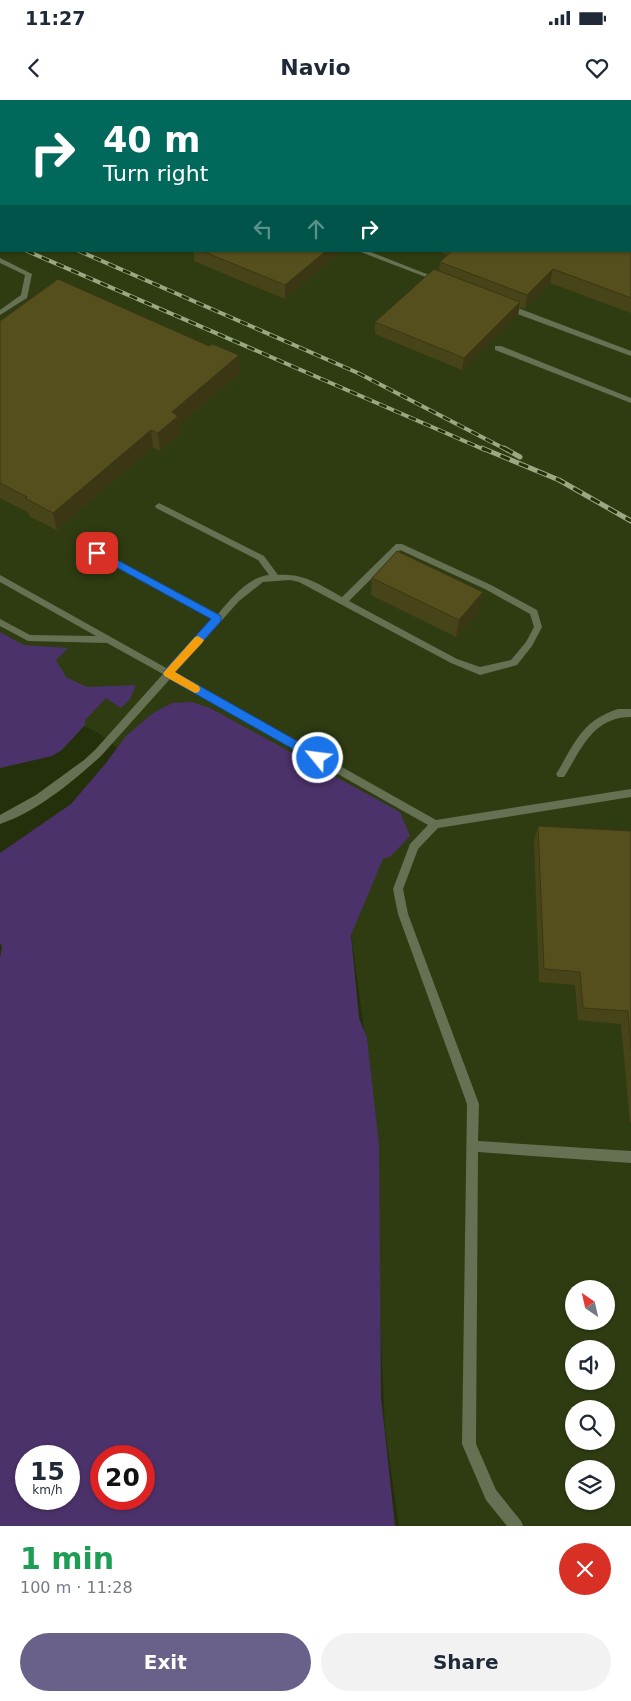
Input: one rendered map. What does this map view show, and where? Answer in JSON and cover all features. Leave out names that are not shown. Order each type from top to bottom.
[{"type":"street","points":[[365,252],[445,283]]},
{"type":"street","points":[[0,260],[29,274],[24,296],[0,313]]},
{"type":"street","points":[[501,304],[631,354]]},
{"type":"street","points":[[498,348],[631,400]]},
{"type":"street","points":[[159,506],[261,558],[276,578]]},
{"type":"street","points":[[0,820],[23,808],[79,770],[98,752],[218,618],[261,579],[290,577],[301,579],[454,661],[480,670],[514,663],[529,644],[538,627],[534,612],[488,587],[399,546],[344,601]]},
{"type":"street","points":[[97,553],[218,618]]},
{"type":"street","points":[[0,578],[106,640],[435,824],[631,793]]},
{"type":"street","points":[[0,622],[28,638],[106,640]]},
{"type":"street","points":[[561,774],[588,732],[601,717],[631,712]]},
{"type":"street","points":[[435,824],[414,847],[398,888],[404,914],[474,1104],[469,1444],[491,1495],[516,1526]]},
{"type":"street","points":[[473,1146],[631,1157]]},
{"type":"shaded area","points":[[0,252],[631,252],[631,1526],[399,1526],[385,1429],[369,1067],[351,932],[97,732],[34,704],[0,693]]},
{"type":"shaded area","points":[[0,632],[24,645],[68,648],[56,660],[66,677],[87,687],[136,685],[130,699],[121,708],[106,698],[85,720],[85,725],[62,750],[52,756],[0,768]]},
{"type":"shaded area","points":[[192,702],[210,708],[400,812],[410,836],[391,856],[383,859],[351,935],[359,1018],[367,1038],[379,1145],[381,1398],[395,1526],[0,1526],[0,958],[2,947],[0,943],[0,853],[71,804],[126,736],[153,713],[172,703]]},
{"type":"building","points":[[204,252],[325,252],[285,285]]},
{"type":"building","points":[[451,252],[631,252],[631,298],[553,269],[527,295],[440,262]]},
{"type":"building","points":[[434,269],[520,302],[464,358],[375,322]]},
{"type":"building","points":[[58,279],[209,346],[212,344],[239,355],[172,412],[178,416],[158,433],[151,430],[53,513],[0,483],[0,321]]},
{"type":"building","points":[[397,551],[483,592],[459,620],[372,578]]},
{"type":"building","points":[[538,826],[631,831],[631,1049],[628,1011],[583,1008],[580,972],[544,969]]},
{"type":"railway","points":[[29,252],[485,450]]},
{"type":"railway","points":[[81,252],[358,373],[507,450]]},
{"type":"railway","points":[[482,448],[559,480],[631,521]]},
{"type":"railway","points":[[504,448],[520,457]]},
{"type":"slow traffic","points":[[195,689],[168,673],[198,640]]},
{"type":"route","points":[[97,553],[218,618],[168,673],[318,758]]}]
